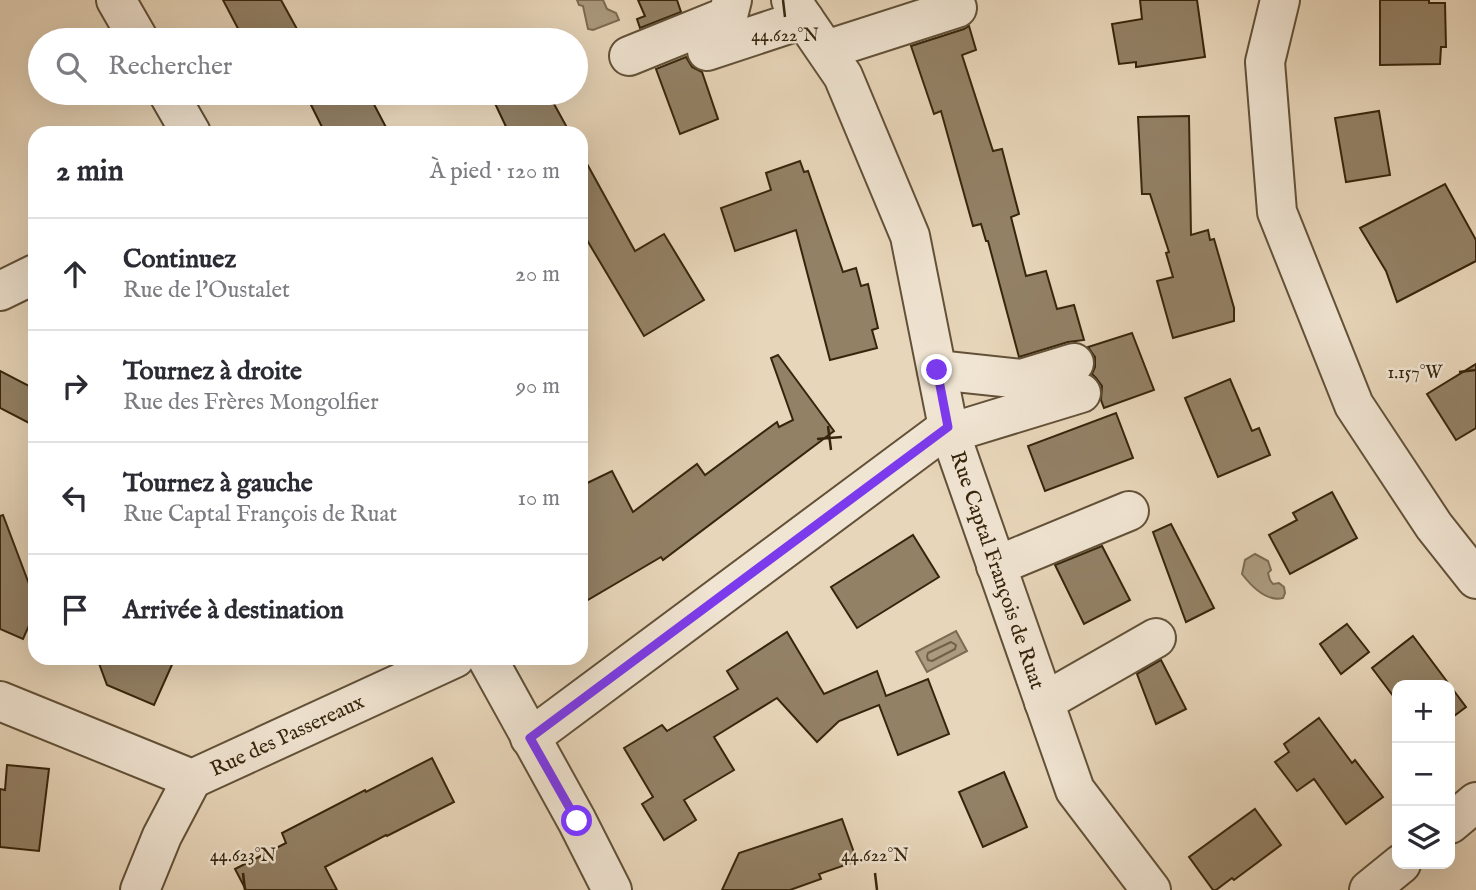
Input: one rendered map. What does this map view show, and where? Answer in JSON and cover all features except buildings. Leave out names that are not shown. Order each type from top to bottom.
[{"type":"street","points":[[116,0],[132,28]]},
{"type":"street","points":[[629,56],[727,16],[732,0]]},
{"type":"street","points":[[1280,0],[1265,62],[1277,212],[1353,405],[1434,526],[1476,579]]},
{"type":"street","points":[[826,51],[957,8]]},
{"type":"street","points":[[707,51],[798,10]]},
{"type":"street","name":"Rue Captal François de Ruat","points":[[798,10],[842,76],[910,236],[949,430],[1075,790],[1151,890]]},
{"type":"street","points":[[175,105],[187,126]]},
{"type":"street","points":[[0,291],[28,277]]},
{"type":"street","points":[[530,738],[949,430],[1077,378],[1021,379],[937,370]]},
{"type":"street","points":[[996,566],[1129,511]]},
{"type":"street","points":[[1044,702],[1156,638]]},
{"type":"street","name":"Rue des Passereaux","points":[[0,701],[192,779],[440,665]]},
{"type":"street","points":[[491,665],[612,890]]},
{"type":"street","points":[[140,890],[162,835],[192,779]]},
{"type":"street","points":[[1455,820],[1476,802]]},
{"type":"street","points":[[1369,890],[1395,869]]},
{"type":"water","points":[[577,0],[603,0],[607,9],[616,13],[619,20],[593,30],[588,29],[583,6],[579,5]]},
{"type":"water","points":[[1255,554],[1268,561],[1270,580],[1273,584],[1279,583],[1284,587],[1283,598],[1266,596],[1242,574],[1245,560]]},
{"type":"water","points":[[956,631],[967,651],[927,672],[916,652]]},
{"type":"route","points":[[577,821],[530,738],[948,427],[937,370]]}]
